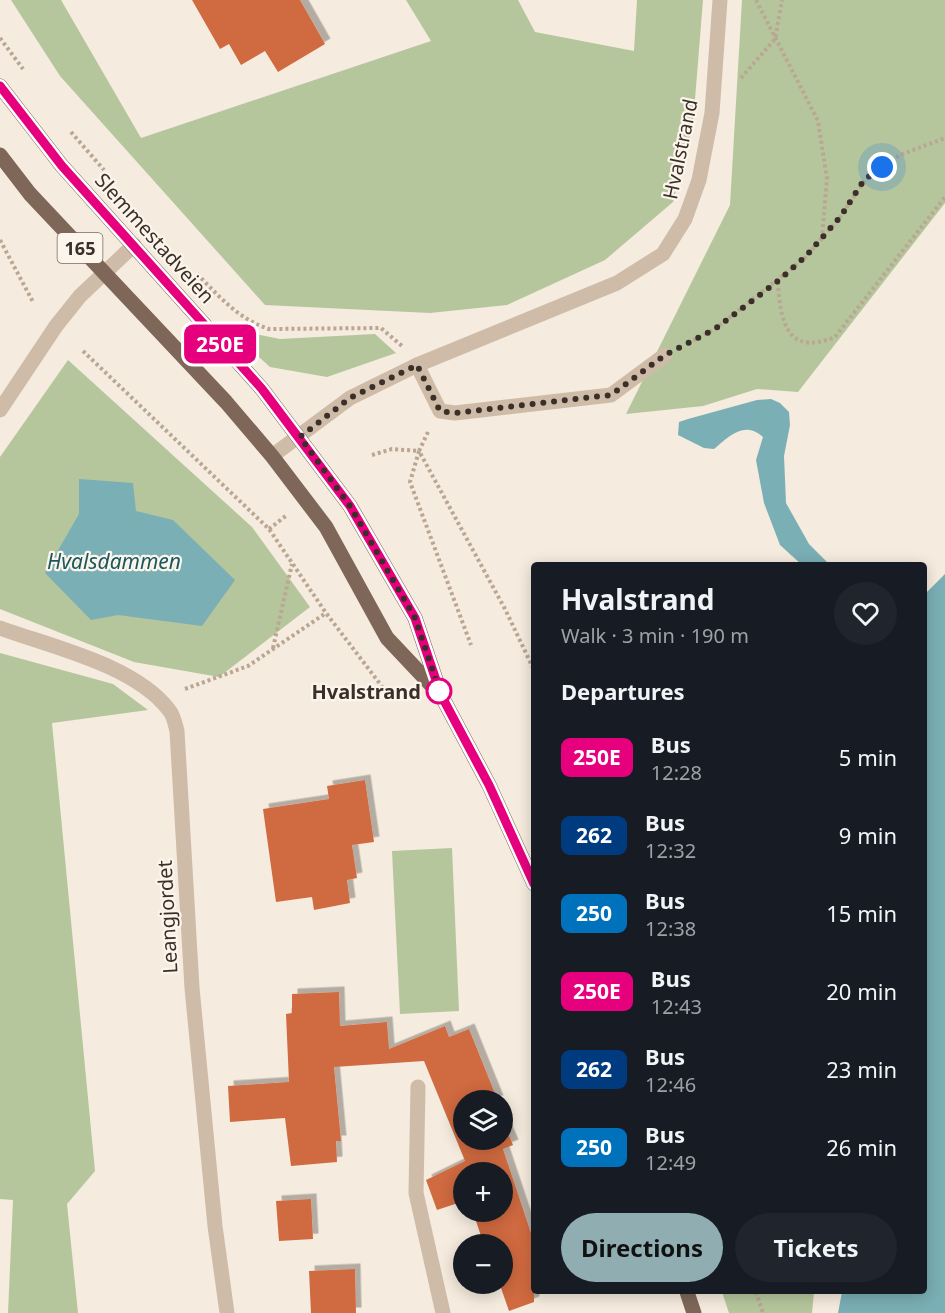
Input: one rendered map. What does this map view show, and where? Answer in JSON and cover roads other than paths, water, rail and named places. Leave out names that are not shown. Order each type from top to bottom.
[{"type":"main road","name":"Slemmestadveien","points":[[0,86],[62,166],[262,389],[350,506],[415,618],[441,695],[489,785],[531,877]]},
{"type":"main road","name":"Slemmestadveien","points":[[0,155],[30,194],[226,402],[272,456],[326,527],[387,638],[441,695]]},
{"type":"main road","points":[[688,1294],[694,1313]]},
{"type":"street","name":"Hvalstrand","points":[[272,456],[350,398],[417,365],[617,283],[663,254],[685,219],[699,180],[712,113],[720,0]]},
{"type":"street","points":[[0,410],[42,344],[81,296],[134,245]]},
{"type":"street","points":[[417,365],[440,411],[455,413],[611,395],[665,355]]},
{"type":"street","name":"Leangjordet","points":[[0,628],[129,675],[156,695],[171,712],[177,731],[192,988],[215,1226],[227,1313]]},
{"type":"street","points":[[418,1087],[416,1193],[443,1313]]},
{"type":"water","points":[[771,399],[780,403],[789,412],[790,425],[784,456],[786,503],[809,544],[827,562],[799,562],[780,545],[764,503],[756,460],[763,437],[756,432],[744,430],[731,435],[714,449],[704,448],[678,435],[679,422],[757,400]]},
{"type":"water","name":"Hvalsdammen","points":[[79,479],[133,483],[136,511],[173,520],[235,580],[202,626],[118,615],[91,620],[45,573],[79,514]]},
{"type":"water","points":[[945,574],[945,1313],[838,1313],[842,1294],[927,1294],[927,592]]},
{"type":"place","name":"Hvalstrand","points":[[439,691]]}]
